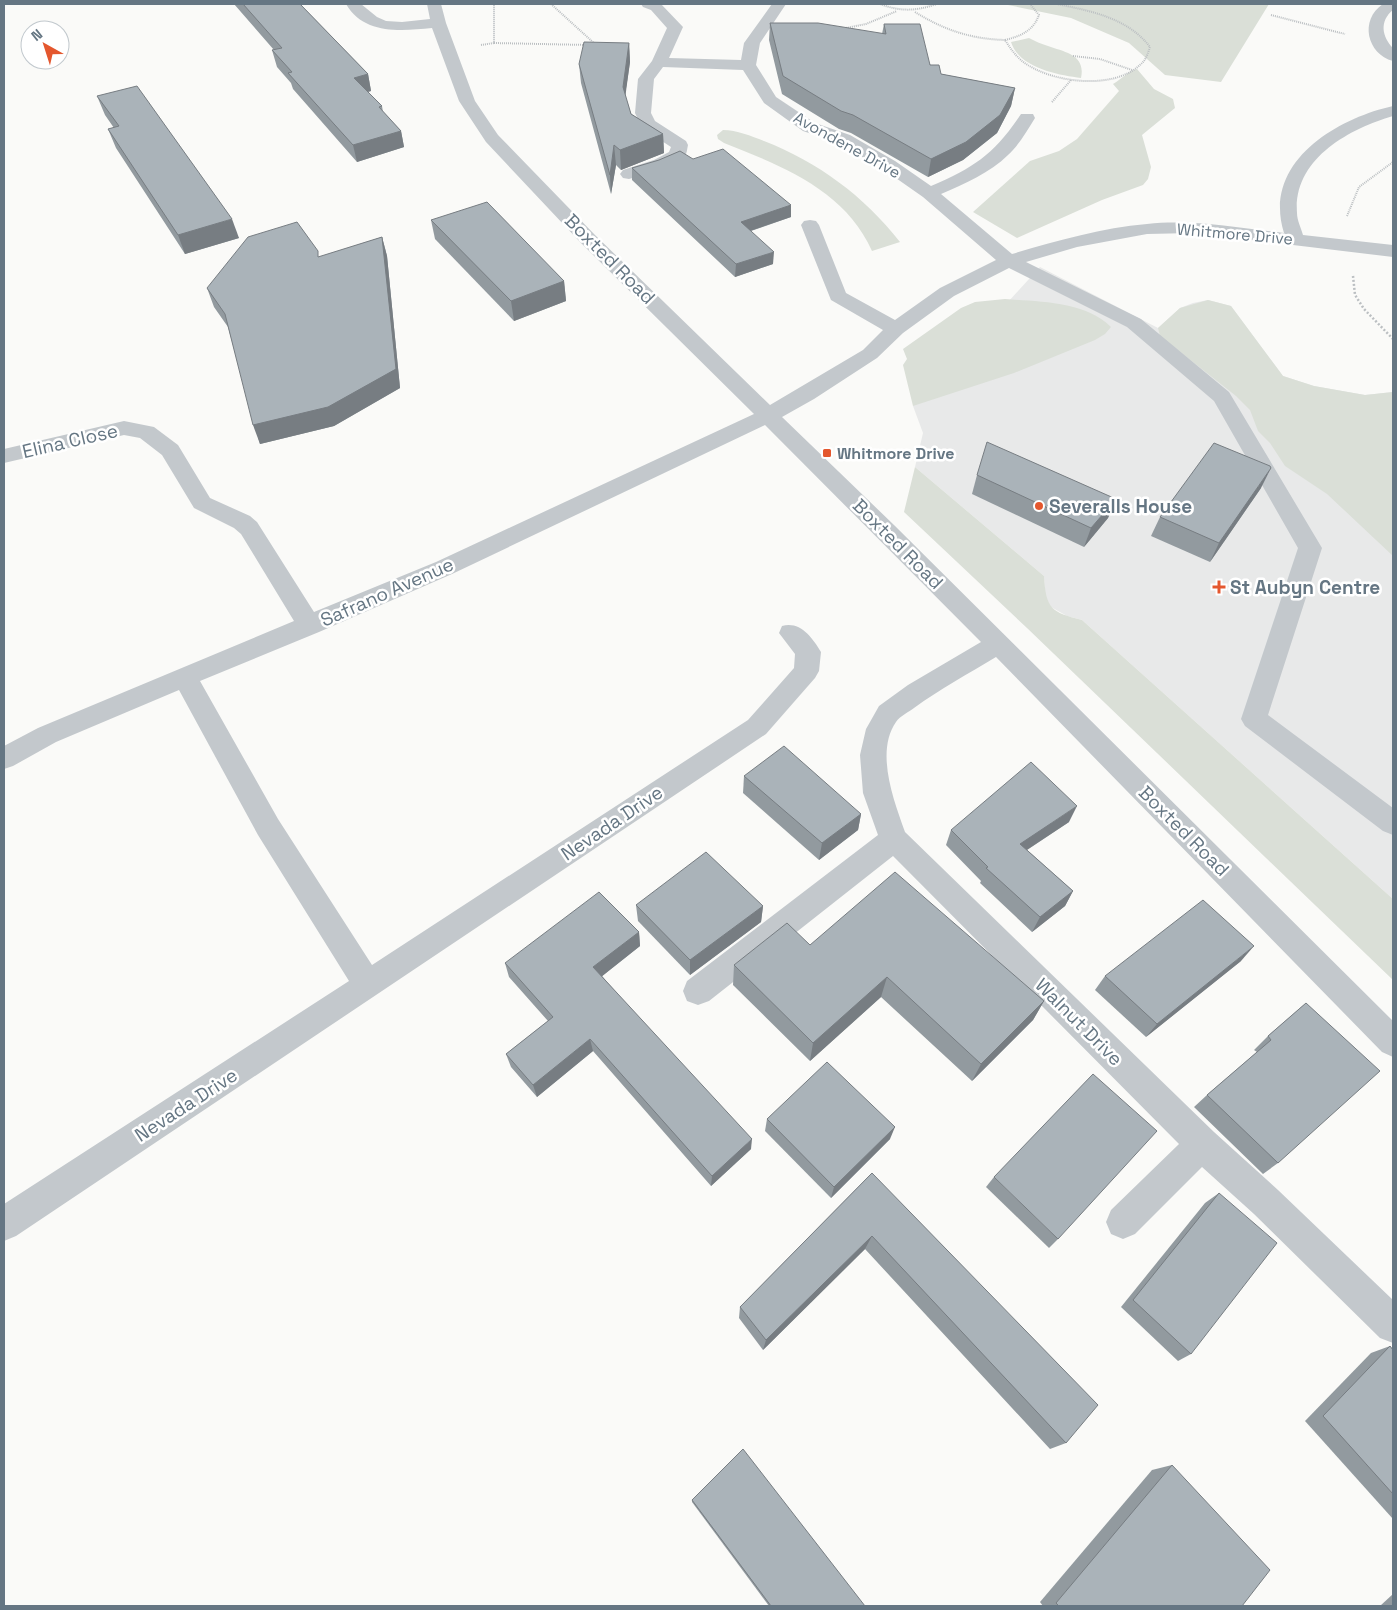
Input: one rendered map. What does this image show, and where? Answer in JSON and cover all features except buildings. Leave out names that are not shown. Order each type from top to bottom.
[{"type":"street","name":"Boxted Road","points":[[353,4],[365,18],[379,24],[398,27],[436,13],[467,101],[492,138],[588,239],[886,531],[1393,1042]]},
{"type":"street","points":[[629,174],[660,164],[677,155],[680,145],[648,124],[643,113],[646,79],[658,62],[675,27],[656,7],[648,4]]},
{"type":"street","points":[[658,62],[748,65],[752,43],[779,4]]},
{"type":"street","points":[[1393,4],[1376,19],[1374,28],[1378,39],[1393,56]]},
{"type":"street","name":"Avondene Drive","points":[[748,65],[770,100],[809,127],[844,139],[929,193],[1009,261],[1134,323],[1222,397],[1310,548],[1254,719],[1393,823]]},
{"type":"street","points":[[1295,239],[1288,209],[1294,182],[1309,156],[1336,133],[1363,120],[1393,111]]},
{"type":"street","points":[[929,193],[951,184],[998,155],[1012,140],[1027,118]]},
{"type":"street","points":[[810,225],[838,296],[896,329]]},
{"type":"street","name":"Whitmore Drive","points":[[767,416],[807,394],[870,354],[896,329],[947,292],[1009,261],[1074,242],[1147,229],[1193,228],[1393,251]]},
{"type":"street","name":"Safrano Avenue","points":[[4,758],[47,735],[310,626],[444,568],[767,416]]},
{"type":"street","name":"Elina Close","points":[[4,456],[124,428],[146,432],[170,450],[202,503],[242,522],[248,528],[310,626]]},
{"type":"street","name":"Nevada Drive","points":[[4,1224],[757,726],[806,672],[808,652],[791,634]]},
{"type":"street","name":"Walnut Drive","points":[[998,644],[917,692],[888,713],[879,729],[873,755],[877,793],[894,840],[1202,1144],[1266,1202],[1393,1325]]},
{"type":"street","points":[[185,678],[268,827],[368,985]]},
{"type":"street","points":[[698,991],[894,840]]},
{"type":"street","points":[[1123,1222],[1202,1144]]},
{"type":"path","points":[[494,4],[494,43]]},
{"type":"path","points":[[477,45],[494,43],[595,45],[551,4]]},
{"type":"path","points":[[880,4],[897,11],[915,12],[937,4]]},
{"type":"path","points":[[915,12],[935,25],[966,37],[982,40],[1005,40],[1029,32],[1037,23],[1039,15],[1030,4]]},
{"type":"path","points":[[1005,40],[1012,52],[1026,64],[1071,80],[1104,82],[1118,78],[1138,67],[1148,55],[1150,46],[1144,37],[1107,17],[1057,4]]},
{"type":"path","points":[[838,27],[848,28],[866,24],[897,11]]},
{"type":"path","points":[[1272,15],[1324,30],[1378,39]]},
{"type":"path","points":[[1074,56],[1100,59],[1132,70]]},
{"type":"path","points":[[1393,162],[1359,187],[1344,223],[1351,246],[1355,295],[1364,310],[1393,339]]},
{"type":"shaded area","points":[[1003,4],[1269,4],[1221,82],[1165,75],[1129,43],[1071,18]]},
{"type":"shaded area","points":[[1029,38],[1061,50],[1077,59],[1082,70],[1081,78],[1040,69],[1022,58],[1015,51],[1011,42]]},
{"type":"shaded area","points":[[1137,69],[1154,89],[1173,99],[1175,108],[1142,135],[1151,167],[1148,179],[1143,185],[1102,200],[1017,238],[973,212],[1030,161],[1059,151],[1077,139],[1119,91],[1113,84]]},
{"type":"shaded area","points":[[723,130],[749,135],[784,149],[821,170],[855,195],[886,225],[900,242],[872,251],[860,230],[846,212],[829,196],[789,171],[724,143],[718,139],[717,135]]},
{"type":"shaded area","name":"St Aubyn Centre","points":[[1040,267],[1158,328],[1180,308],[1193,303],[1208,300],[1231,306],[1283,376],[1314,386],[1365,395],[1393,392],[1393,899],[1082,620],[1067,616],[1051,607],[1045,597],[1044,576],[915,467],[923,433],[913,406]]},
{"type":"shaded area","points":[[1005,299],[1061,304],[1088,312],[1100,318],[1111,327],[1105,334],[1095,340],[1014,373],[913,406],[903,365],[907,359],[903,349],[961,308],[975,302]]},
{"type":"shaded area","points":[[1208,300],[1231,306],[1283,376],[1314,386],[1365,395],[1393,392],[1393,556],[1327,494],[1285,466],[1270,443],[1258,431],[1250,410],[1236,396],[1160,336],[1158,328],[1180,308]]},
{"type":"shaded area","points":[[915,467],[1044,576],[1046,596],[1052,607],[1063,614],[1082,620],[1393,899],[1393,980],[904,512]]},
{"type":"place","name":"Whitmore Drive","points":[[827,453]]},
{"type":"place","name":"Severalls House","points":[[1039,506]]},
{"type":"place","name":"St Aubyn Centre","points":[[1219,587]]}]
